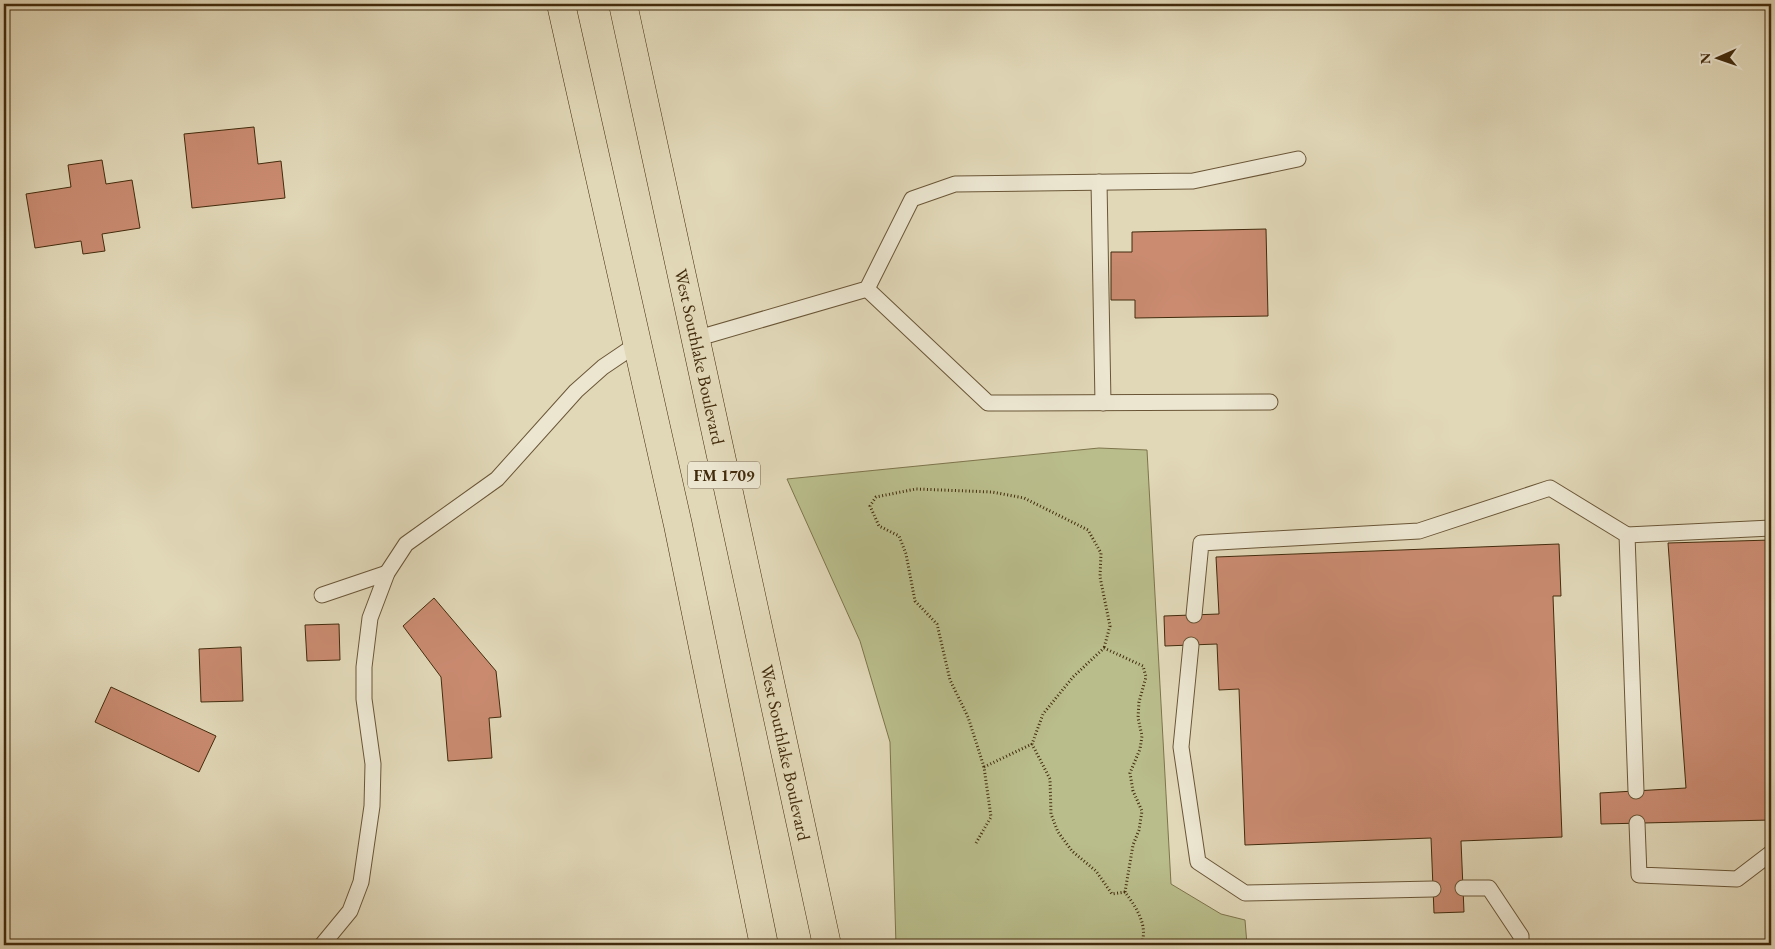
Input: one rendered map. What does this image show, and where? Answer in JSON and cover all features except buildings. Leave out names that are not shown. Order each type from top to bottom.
[{"type":"main road","name":"FM 1709","points":[[561,4],[678,525],[764,945]]},
{"type":"main road","name":"West Southlake Boulevard","points":[[623,4],[827,945]]},
{"type":"lane","points":[[695,339],[867,289],[912,199],[956,184],[1193,181],[1298,159]]},
{"type":"lane","points":[[1099,182],[1103,403]]},
{"type":"lane","points":[[867,289],[988,403],[1270,402]]},
{"type":"lane","points":[[322,945],[350,911],[361,882],[372,806],[373,764],[364,699],[364,667],[370,618],[387,573],[406,544],[497,479],[576,391],[603,367],[637,344]]},
{"type":"lane","points":[[1194,615],[1201,543],[1419,531],[1550,488],[1627,534],[1771,528]]},
{"type":"lane","points":[[1627,534],[1636,791]]},
{"type":"lane","points":[[322,595],[387,573]]},
{"type":"lane","points":[[1191,645],[1181,747],[1198,862],[1245,894],[1433,889]]},
{"type":"lane","points":[[1637,823],[1639,875],[1737,879],[1771,853]]},
{"type":"lane","points":[[1463,888],[1489,888],[1521,936],[1521,945]]},
{"type":"path","points":[[976,843],[991,817],[984,767],[968,718],[950,680],[937,624],[915,601],[906,554],[899,536],[880,526],[870,506],[876,497],[916,489],[992,492],[1024,498],[1088,530],[1101,552],[1100,577],[1110,626],[1104,648],[1072,677],[1043,714],[1032,744],[984,767]]},
{"type":"path","points":[[1104,648],[1143,666],[1146,677],[1139,702],[1138,718],[1142,736],[1140,749],[1130,773],[1133,791],[1142,811],[1140,830],[1133,846],[1125,892],[1142,917],[1143,940],[1141,945]]},
{"type":"path","points":[[1032,744],[1050,779],[1051,814],[1058,832],[1072,852],[1096,871],[1112,894],[1125,892]]},
{"type":"green space","points":[[1099,448],[1147,450],[1171,884],[1221,914],[1245,920],[1247,945],[896,945],[890,742],[860,641],[787,479]]}]
